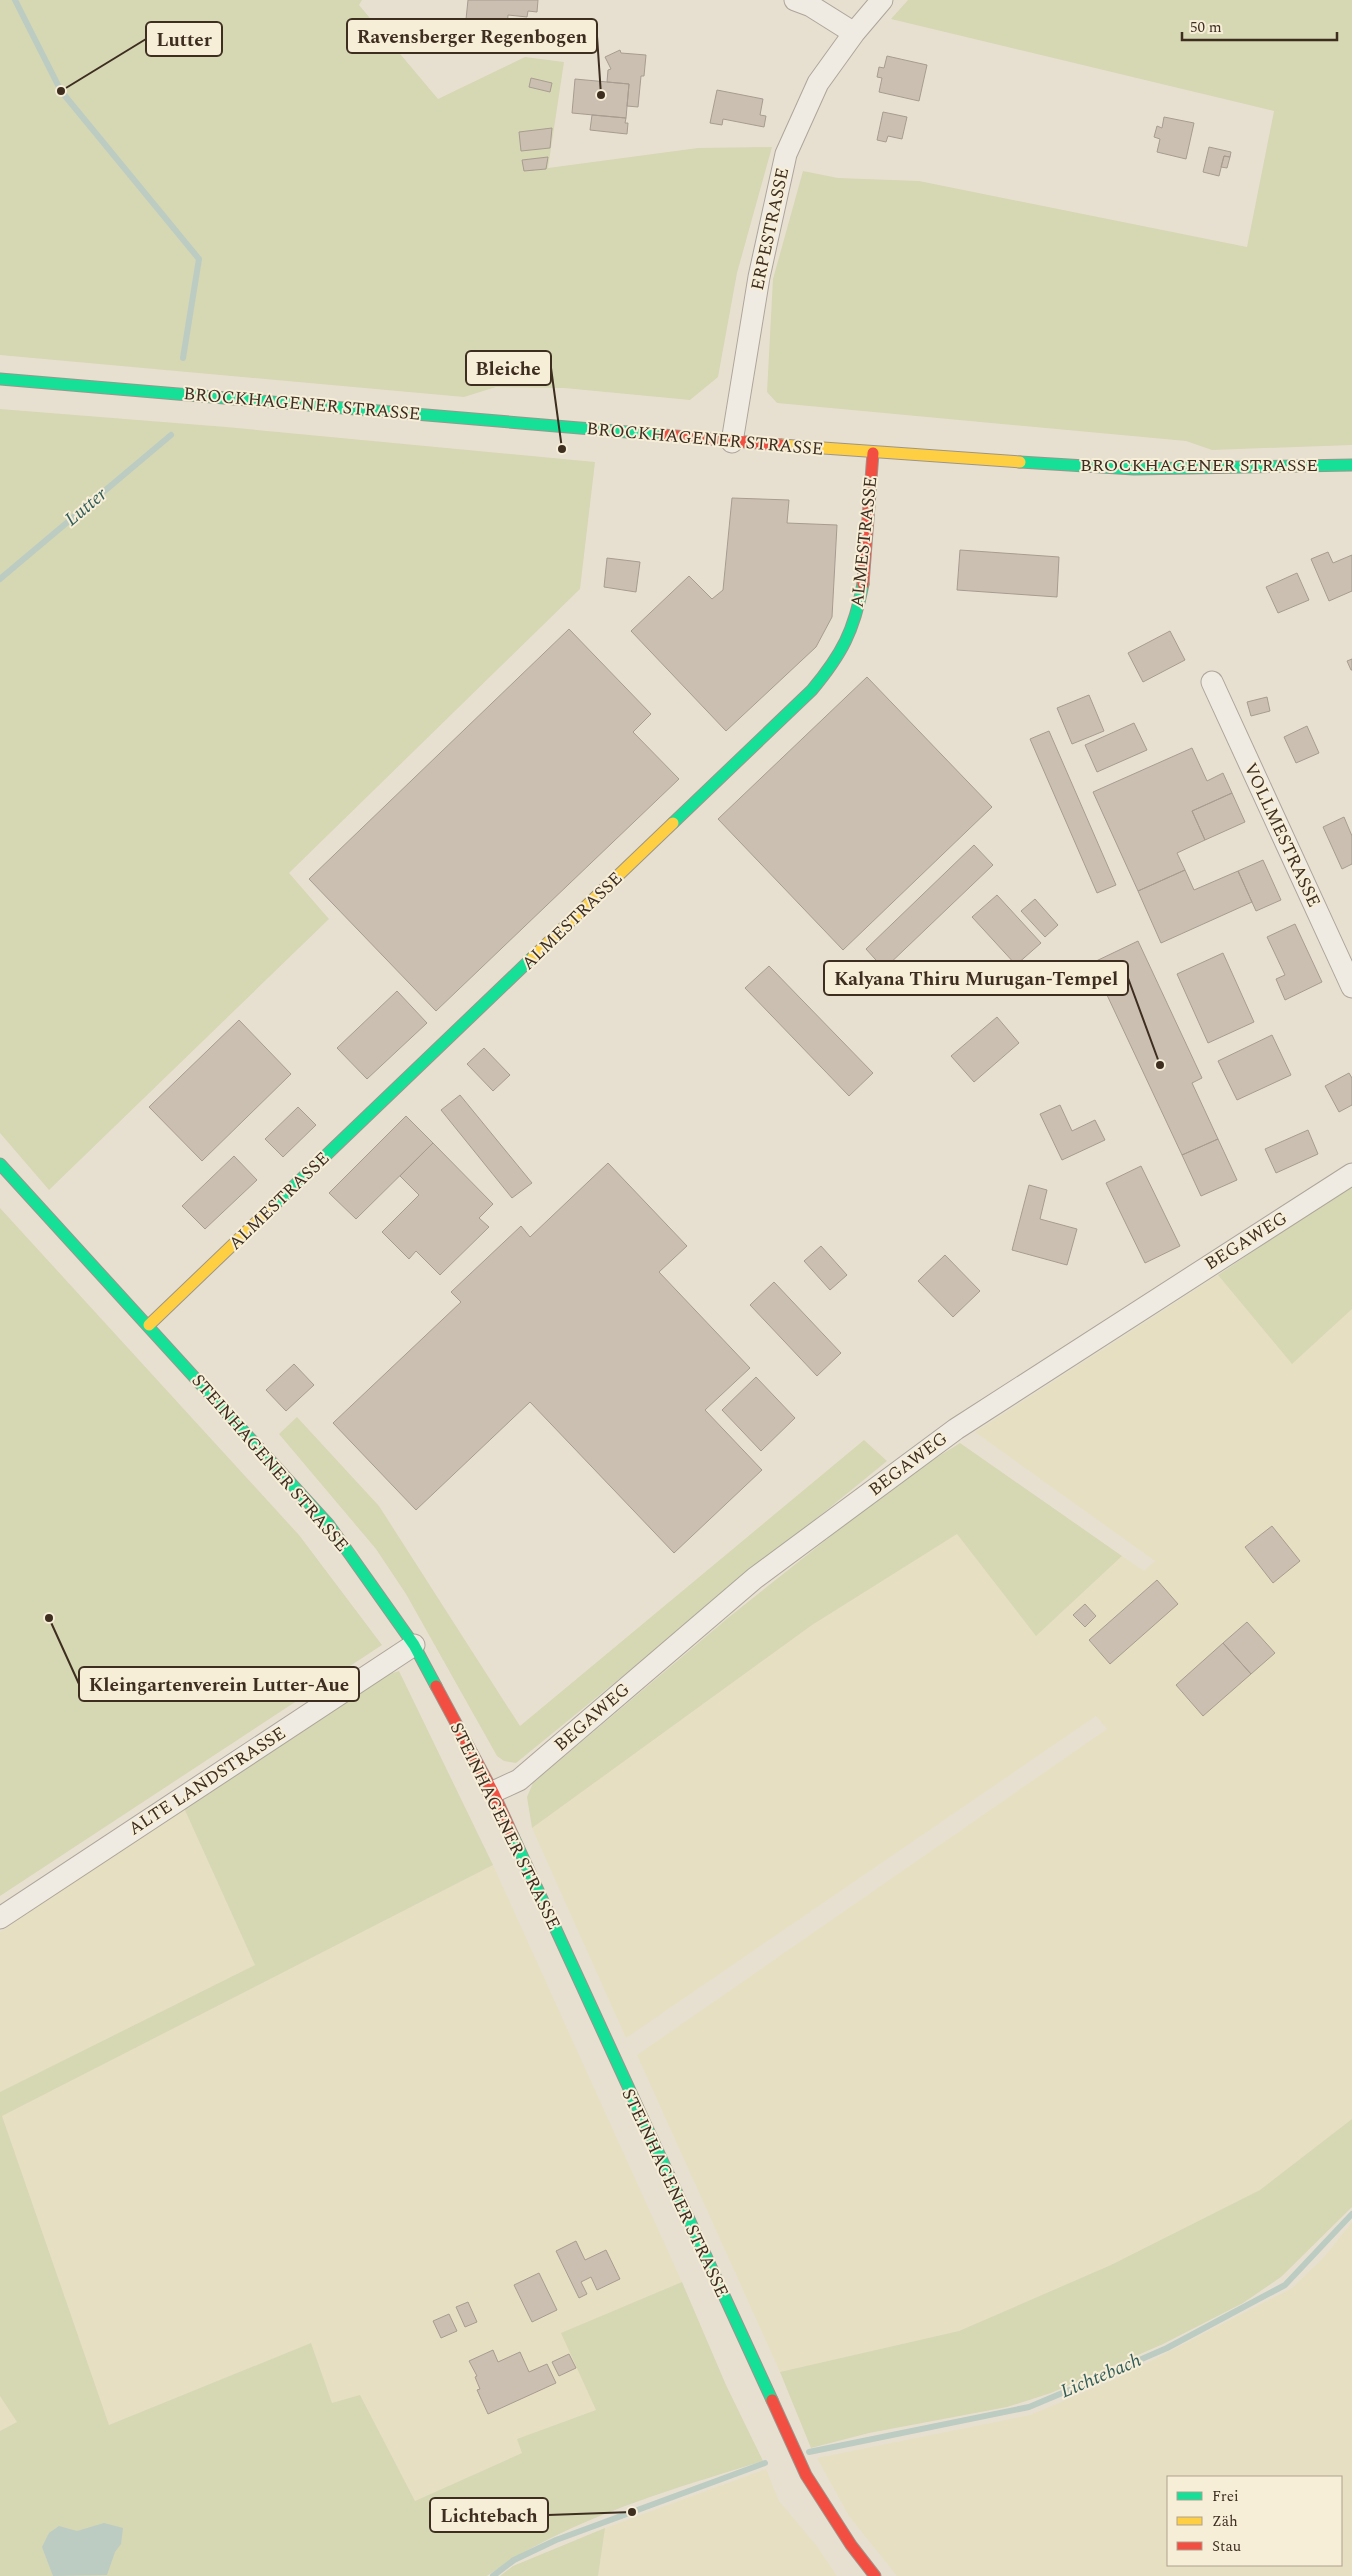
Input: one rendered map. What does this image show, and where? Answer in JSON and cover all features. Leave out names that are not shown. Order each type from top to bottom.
[{"type":"main road","name":"BROCKHAGENER STRASSE","points":[[0,379],[162,391],[873,453],[1134,469],[1352,465]]},
{"type":"main road","name":"ALMESTRASSE","points":[[149,1324],[812,690],[840,655],[856,619],[864,570],[873,453]]},
{"type":"main road","name":"STEINHAGENER STRASSE","points":[[0,1164],[149,1324],[329,1525],[414,1645],[493,1792],[806,2475],[851,2545],[875,2576]]},
{"type":"street","points":[[794,0],[811,6],[854,33]]},
{"type":"street","name":"ERPESTRASSE","points":[[732,442],[759,277],[786,154],[818,83],[854,33],[882,0]]},
{"type":"street","name":"VOLLMESTRASSE","points":[[1212,682],[1352,987]]},
{"type":"street","name":"BEGAWEG","points":[[493,1792],[519,1780],[755,1578],[956,1429],[1352,1174]]},
{"type":"street","name":"ALTE LANDSTRASSE","points":[[0,1918],[414,1645]]},
{"type":"shaded area","points":[[1218,1275],[1292,1364],[1352,1309],[1352,2119],[1260,2190],[1111,2265],[959,2331],[780,2372],[637,2055],[1107,1729],[1096,1716],[626,2038],[532,1828],[812,1625],[957,1534],[1036,1636],[1122,1556],[1144,1571],[1155,1561],[975,1432]]},
{"type":"shaded area","points":[[184,1808],[255,1965],[0,2092],[0,1932]]},
{"type":"shaded area","points":[[493,1865],[682,2282],[562,2333],[596,2410],[517,2439],[522,2453],[415,2501],[360,2395],[332,2403],[311,2343],[109,2425],[2,2116]]},
{"type":"shaded area","points":[[1352,2222],[1352,2576],[897,2576],[849,2516],[817,2458],[1030,2415],[1118,2378],[1292,2288],[1324,2257]]},
{"type":"shaded area","points":[[0,2396],[17,2422],[0,2431]]},
{"type":"shaded area","points":[[766,2469],[779,2501],[816,2545],[837,2576],[598,2576],[605,2528]]},
{"type":"shaded area","points":[[104,2523],[123,2528],[121,2544],[115,2552],[107,2575],[53,2576],[42,2547],[49,2533],[59,2526],[77,2531]]},
{"type":"green space","points":[[0,0],[362,0],[359,5],[438,99],[525,57],[564,62],[548,168],[698,148],[772,147],[737,273],[718,377],[690,400],[564,388],[496,387],[464,397],[0,355]]},
{"type":"green space","points":[[908,0],[1352,0],[1352,445],[1212,450],[1186,441],[777,403],[767,392],[773,279],[803,171],[838,178],[919,181],[1247,247],[1274,111],[891,19]]},
{"type":"green space","points":[[0,409],[226,427],[595,462],[580,589],[289,873],[329,919],[49,1190],[0,1133]]},
{"type":"green space","points":[[1350,1186],[1352,1189],[1352,1309],[1292,1364],[1218,1275]]},
{"type":"green space","points":[[0,1208],[299,1535],[382,1645],[0,1896]]},
{"type":"green space","points":[[297,1417],[379,1506],[520,1726],[864,1440],[887,1461],[516,1763],[504,1761],[497,1756],[406,1594],[376,1549],[279,1434]]},
{"type":"green space","points":[[960,1443],[1122,1556],[1036,1636],[957,1534],[812,1625],[532,1828],[527,1797],[533,1783],[729,1617],[904,1478]]},
{"type":"green space","points":[[399,1671],[493,1865],[2,2116],[109,2425],[311,2343],[332,2403],[360,2395],[415,2501],[522,2453],[517,2439],[596,2410],[561,2333],[682,2282],[726,2385],[763,2461],[656,2495],[585,2522],[518,2556],[487,2576],[0,2576],[0,2431],[17,2422],[0,2396],[0,2092],[255,1965],[184,1808],[373,1679]]},
{"type":"green space","points":[[1352,2119],[1352,2207],[1281,2277],[1243,2303],[1163,2344],[1051,2393],[1007,2407],[869,2433],[811,2448],[780,2372],[959,2331],[1111,2265],[1260,2190]]},
{"type":"green space","points":[[605,2528],[598,2576],[500,2576],[513,2566]]},
{"type":"building","points":[[468,0],[538,0],[537,12],[528,11],[527,17],[508,15],[507,30],[482,27],[482,31],[465,29]]},
{"type":"building","points":[[620,50],[621,53],[646,55],[644,76],[641,76],[638,107],[627,106],[629,84],[607,82],[608,70],[611,69],[605,57]]},
{"type":"building","points":[[887,56],[927,65],[919,101],[879,92],[882,78],[877,77],[879,67],[884,68]]},
{"type":"building","points":[[531,78],[552,83],[550,92],[529,87]]},
{"type":"building","points":[[575,79],[629,84],[626,118],[572,113]]},
{"type":"building","points":[[717,90],[763,99],[760,115],[766,116],[764,127],[723,119],[722,125],[710,123]]},
{"type":"building","points":[[883,112],[907,117],[902,139],[888,136],[886,142],[877,140]]},
{"type":"building","points":[[592,115],[626,118],[625,123],[628,123],[627,134],[590,130]]},
{"type":"building","points":[[1164,117],[1194,123],[1186,159],[1157,152],[1160,139],[1154,137],[1157,126],[1162,128]]},
{"type":"building","points":[[552,128],[550,148],[521,151],[519,132]]},
{"type":"building","points":[[1209,147],[1231,152],[1230,157],[1224,156],[1219,176],[1203,172]]},
{"type":"building","points":[[1224,156],[1230,157],[1227,168],[1221,167]]},
{"type":"building","points":[[548,157],[546,169],[524,171],[522,160]]},
{"type":"building","points":[[732,498],[789,500],[787,523],[837,525],[832,617],[816,647],[726,731],[631,631],[689,576],[712,599],[723,590]]},
{"type":"building","points":[[960,550],[1059,557],[1057,597],[957,590]]},
{"type":"building","points":[[1328,552],[1333,563],[1352,555],[1352,591],[1329,601],[1311,559]]},
{"type":"building","points":[[607,558],[640,562],[636,592],[604,587]]},
{"type":"building","points":[[1297,573],[1309,600],[1278,613],[1266,587]]},
{"type":"building","points":[[569,629],[651,714],[633,732],[679,779],[436,1011],[309,879]]},
{"type":"building","points":[[1170,631],[1185,660],[1143,682],[1128,653]]},
{"type":"building","points":[[1352,659],[1352,670],[1351,670],[1347,661]]},
{"type":"building","points":[[867,677],[992,807],[843,950],[718,819]]},
{"type":"building","points":[[1089,695],[1104,731],[1072,744],[1057,708]]},
{"type":"building","points":[[1267,697],[1270,711],[1251,716],[1247,702]]},
{"type":"building","points":[[1134,723],[1147,750],[1097,772],[1085,745]]},
{"type":"building","points":[[1307,726],[1319,753],[1296,763],[1284,737]]},
{"type":"building","points":[[1049,731],[1116,885],[1097,893],[1030,739]]},
{"type":"building","points":[[1192,748],[1207,781],[1223,773],[1232,793],[1192,811],[1205,840],[1177,853],[1185,870],[1138,891],[1093,792]]},
{"type":"building","points":[[1232,793],[1245,822],[1205,840],[1192,811]]},
{"type":"building","points":[[1344,817],[1352,836],[1352,864],[1342,869],[1323,827]]},
{"type":"building","points":[[974,845],[993,865],[884,969],[866,949]]},
{"type":"building","points":[[1263,860],[1281,900],[1256,911],[1238,871]]},
{"type":"building","points":[[1185,870],[1194,890],[1238,871],[1252,902],[1161,943],[1138,891]]},
{"type":"building","points":[[997,895],[1041,943],[1016,965],[972,917]]},
{"type":"building","points":[[1035,899],[1058,925],[1045,937],[1021,911]]},
{"type":"building","points":[[1295,924],[1322,982],[1285,1000],[1276,979],[1285,975],[1267,937]]},
{"type":"building","points":[[1138,941],[1202,1078],[1192,1083],[1218,1139],[1182,1155],[1092,963]]},
{"type":"building","points":[[1223,953],[1254,1022],[1208,1043],[1177,974]]},
{"type":"building","points":[[769,966],[873,1073],[849,1096],[745,988]]},
{"type":"building","points":[[397,991],[427,1023],[367,1079],[337,1048]]},
{"type":"building","points":[[997,1017],[1019,1043],[974,1082],[951,1056]]},
{"type":"building","points":[[239,1020],[291,1074],[202,1161],[149,1107]]},
{"type":"building","points":[[1272,1035],[1291,1075],[1237,1100],[1218,1061]]},
{"type":"building","points":[[484,1048],[510,1075],[493,1091],[467,1064]]},
{"type":"building","points":[[1349,1073],[1352,1078],[1352,1105],[1339,1112],[1325,1086]]},
{"type":"building","points":[[460,1095],[532,1183],[512,1198],[441,1110]]},
{"type":"building","points":[[1060,1105],[1072,1131],[1095,1120],[1105,1140],[1062,1160],[1040,1114]]},
{"type":"building","points":[[298,1107],[316,1125],[283,1157],[265,1139]]},
{"type":"building","points":[[406,1116],[433,1143],[356,1219],[329,1193]]},
{"type":"building","points":[[1308,1130],[1318,1154],[1276,1173],[1265,1149]]},
{"type":"building","points":[[1218,1139],[1237,1180],[1201,1196],[1182,1155]]},
{"type":"building","points":[[433,1143],[493,1204],[479,1218],[489,1227],[440,1275],[416,1251],[409,1259],[382,1232],[419,1195],[400,1176]]},
{"type":"building","points":[[234,1156],[257,1180],[205,1229],[182,1206]]},
{"type":"building","points":[[608,1163],[687,1246],[659,1272],[750,1368],[705,1410],[762,1470],[674,1553],[530,1402],[416,1510],[333,1423],[461,1302],[451,1292],[521,1226],[530,1237]]},
{"type":"building","points":[[1141,1166],[1180,1246],[1145,1263],[1106,1183]]},
{"type":"building","points":[[1029,1185],[1047,1190],[1040,1219],[1077,1229],[1067,1265],[1012,1250]]},
{"type":"building","points":[[821,1246],[847,1275],[830,1290],[804,1261]]},
{"type":"building","points":[[945,1255],[980,1291],[953,1317],[918,1281]]},
{"type":"building","points":[[774,1282],[841,1353],[817,1376],[750,1305]]},
{"type":"building","points":[[294,1364],[314,1385],[286,1411],[266,1390]]},
{"type":"building","points":[[756,1377],[795,1418],[761,1451],[722,1410]]},
{"type":"building","points":[[1272,1526],[1300,1561],[1273,1583],[1245,1547]]},
{"type":"building","points":[[1157,1580],[1178,1604],[1110,1664],[1089,1640]]},
{"type":"building","points":[[1085,1604],[1096,1616],[1085,1627],[1073,1615]]},
{"type":"building","points":[[1247,1622],[1275,1653],[1251,1674],[1223,1643]]},
{"type":"building","points":[[1223,1643],[1251,1674],[1203,1716],[1176,1685]]},
{"type":"building","points":[[576,2241],[585,2260],[606,2250],[620,2279],[597,2290],[591,2277],[581,2282],[587,2294],[579,2298],[556,2251]]},
{"type":"building","points":[[539,2273],[557,2310],[532,2322],[514,2285]]},
{"type":"building","points":[[468,2302],[477,2322],[465,2327],[456,2307]]},
{"type":"building","points":[[449,2314],[457,2331],[441,2338],[433,2321]]},
{"type":"building","points":[[493,2350],[498,2362],[520,2352],[529,2372],[547,2364],[556,2383],[488,2414],[477,2390],[480,2389],[475,2377],[477,2376],[469,2361]]},
{"type":"building","points":[[569,2354],[576,2368],[559,2376],[552,2362]]},
{"type":"waterway","name":"Lutter","points":[[15,0],[61,91],[199,259],[183,358]]},
{"type":"waterway","name":"Lutter","points":[[0,579],[171,435]]},
{"type":"waterway","name":"Lichtebach","points":[[809,2452],[1029,2407],[1167,2348],[1285,2285],[1352,2214]]},
{"type":"waterway","name":"Lichtebach","points":[[493,2576],[514,2560],[556,2540],[765,2463]]},
{"type":"traffic: fast","points":[[0,379],[663,435]]},
{"type":"traffic: fast","points":[[1020,462],[1134,469],[1352,465]]},
{"type":"traffic: fast","points":[[673,823],[812,690],[839,653],[851,629],[863,584]]},
{"type":"traffic: fast","points":[[271,1208],[533,957]]},
{"type":"traffic: fast","points":[[0,1164],[329,1525],[414,1645],[436,1686]]},
{"type":"traffic: fast","points":[[513,1836],[772,2400]]},
{"type":"traffic: slow","points":[[781,445],[1020,462]]},
{"type":"traffic: slow","points":[[533,957],[673,823]]},
{"type":"traffic: slow","points":[[149,1325],[271,1208]]},
{"type":"traffic: jam","points":[[663,435],[781,445]]},
{"type":"traffic: jam","points":[[863,584],[873,453]]},
{"type":"traffic: jam","points":[[436,1686],[493,1792],[513,1836]]},
{"type":"traffic: jam","points":[[772,2400],[806,2475],[851,2545],[875,2576]]},
{"type":"place","name":"Lutter","points":[[61,91]]},
{"type":"place","name":"Ravensberger Regenbogen","points":[[601,95]]},
{"type":"place","name":"Bleiche","points":[[562,449]]},
{"type":"place","name":"Kalyana Thiru Murugan-Tempel","points":[[1160,1065]]},
{"type":"place","name":"Kleingartenverein Lutter-Aue","points":[[49,1618]]},
{"type":"place","name":"Lichtebach","points":[[632,2512]]}]
